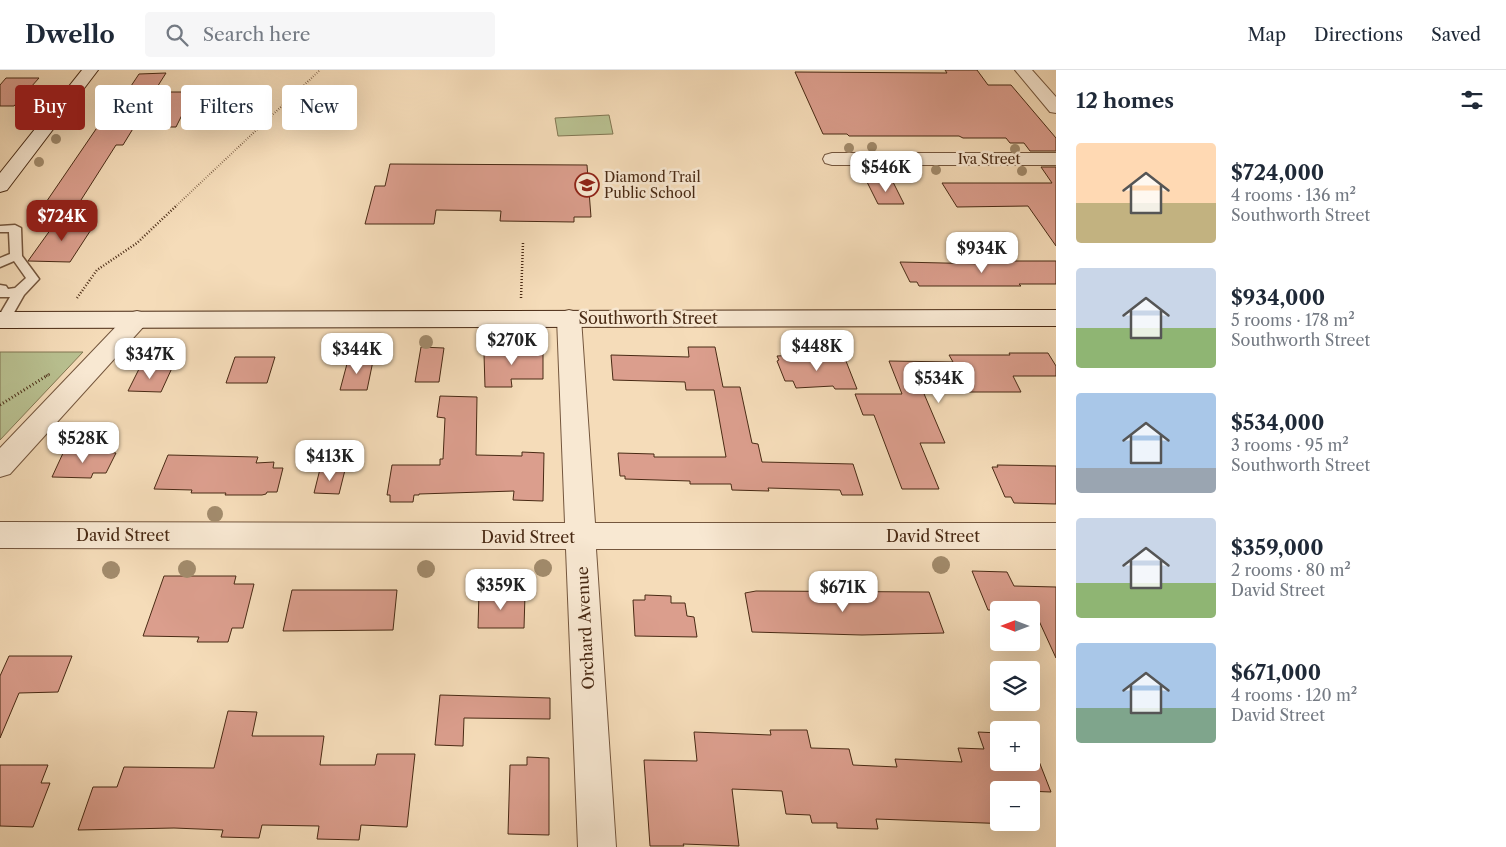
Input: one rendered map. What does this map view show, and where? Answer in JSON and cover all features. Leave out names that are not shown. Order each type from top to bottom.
[{"type":"street","points":[[0,186],[90,70]]},
{"type":"street","points":[[1023,70],[1056,108]]},
{"type":"street","name":"Iva Street","points":[[832,159],[1056,159]]},
{"type":"street","name":"Orchard Avenue","points":[[569,318],[597,847]]},
{"type":"street","name":"Southworth Street","points":[[1,320],[1056,318]]},
{"type":"street","points":[[0,466],[137,319]]},
{"type":"street","name":"David Street","points":[[0,535],[1056,536]]},
{"type":"lane","points":[[0,229],[15,228],[16,256],[33,279],[19,292],[1,320]]},
{"type":"lane","points":[[0,262],[16,256]]},
{"type":"lane","points":[[2,289],[4,294],[19,292]]},
{"type":"path","points":[[62,319],[97,270],[137,243],[320,70]]},
{"type":"path","points":[[521,299],[523,243]]},
{"type":"green space","points":[[609,115],[613,134],[558,136],[555,118]]},
{"type":"green space","points":[[0,352],[83,352],[0,440]]},
{"type":"building","points":[[945,70],[977,70],[988,85],[1011,85],[1056,138],[1056,151],[1030,151],[1024,143],[1010,143],[1006,138],[823,134],[795,72],[947,73]]},
{"type":"building","points":[[166,73],[158,85],[132,85],[139,74]]},
{"type":"building","points":[[6,78],[39,78],[33,85],[15,85],[14,106],[0,106],[0,85]]},
{"type":"building","points":[[171,92],[181,92],[181,117],[176,127],[171,127]]},
{"type":"building","points":[[95,130],[132,130],[123,145],[116,145],[74,211],[40,211]]},
{"type":"building","points":[[390,164],[587,165],[591,217],[574,217],[574,222],[500,221],[501,211],[436,210],[434,224],[365,224],[375,186],[385,186]]},
{"type":"building","points":[[1041,167],[1056,167],[1056,246],[1028,206],[957,207],[942,183],[1052,183]]},
{"type":"building","points":[[867,182],[893,182],[904,204],[878,204]]},
{"type":"building","points":[[56,222],[96,222],[70,262],[28,261]]},
{"type":"building","points":[[985,261],[1056,261],[1056,284],[919,286],[917,282],[910,282],[900,262],[987,264]]},
{"type":"building","points":[[421,347],[444,348],[439,382],[415,382]]},
{"type":"building","points":[[688,347],[715,347],[723,387],[740,387],[752,443],[758,444],[762,462],[853,464],[863,495],[842,495],[840,490],[768,488],[769,491],[732,490],[731,484],[690,484],[690,481],[625,479],[625,476],[620,476],[618,453],[654,454],[654,457],[726,457],[714,390],[686,390],[685,382],[613,380],[611,355],[689,357]]},
{"type":"building","points":[[488,349],[543,350],[543,379],[511,379],[512,387],[485,387],[484,354],[488,354]]},
{"type":"building","points":[[1009,353],[1048,353],[1056,366],[1056,376],[1013,376],[1021,392],[968,392],[963,382],[919,382],[945,443],[920,443],[939,489],[902,489],[874,415],[863,415],[855,394],[902,394],[889,361],[953,362],[949,355],[1010,355]]},
{"type":"building","points":[[799,355],[800,357],[844,356],[857,389],[835,389],[833,386],[796,388],[793,381],[785,381],[777,361],[779,360],[777,356]]},
{"type":"building","points":[[235,357],[275,357],[267,383],[226,383]]},
{"type":"building","points":[[348,360],[373,361],[367,390],[340,390]]},
{"type":"building","points":[[140,367],[172,368],[161,392],[128,391]]},
{"type":"building","points":[[440,396],[477,397],[476,455],[522,456],[522,452],[544,453],[543,501],[513,500],[514,491],[419,494],[414,495],[413,502],[390,502],[390,495],[387,495],[392,465],[440,465],[440,459],[443,459],[445,418],[437,417]]},
{"type":"building","points":[[64,451],[116,453],[106,473],[93,473],[91,478],[52,477]]},
{"type":"building","points":[[168,455],[258,457],[256,463],[274,462],[273,468],[283,468],[277,492],[267,492],[262,495],[225,495],[226,493],[191,493],[192,490],[154,489]]},
{"type":"building","points":[[997,465],[1056,466],[1056,504],[1014,503],[1011,497],[1005,497],[992,467],[998,467]]},
{"type":"building","points":[[320,469],[345,470],[339,494],[314,493]]},
{"type":"building","points":[[972,571],[1007,572],[1014,586],[1056,587],[1056,658],[1040,623],[1040,601],[990,601],[990,610],[988,610]]},
{"type":"building","points":[[164,576],[236,576],[234,584],[254,584],[243,628],[232,628],[228,642],[197,642],[199,637],[143,636]]},
{"type":"building","points":[[292,590],[397,590],[393,630],[283,631]]},
{"type":"building","points":[[756,591],[929,592],[944,633],[862,635],[752,632],[745,593]]},
{"type":"building","points":[[479,592],[525,595],[524,628],[478,628]]},
{"type":"building","points":[[645,595],[671,596],[671,603],[685,603],[687,616],[694,617],[697,637],[635,636],[633,600],[645,600]]},
{"type":"building","points":[[9,656],[72,656],[58,692],[19,693],[0,738],[0,676]]},
{"type":"building","points":[[440,695],[550,698],[550,719],[464,718],[463,746],[435,745]]},
{"type":"building","points":[[228,711],[257,712],[252,736],[324,736],[320,765],[375,765],[377,754],[415,754],[407,827],[361,825],[359,840],[317,839],[319,826],[262,825],[259,838],[221,837],[223,830],[174,828],[78,830],[93,787],[117,787],[124,767],[214,768]]},
{"type":"building","points":[[770,730],[807,730],[811,748],[849,749],[853,765],[897,767],[895,759],[962,762],[958,748],[984,749],[978,732],[990,733],[990,771],[1040,771],[1040,764],[1051,792],[1040,792],[1040,781],[990,781],[990,823],[876,819],[878,829],[837,828],[837,823],[812,823],[810,815],[786,814],[782,791],[732,789],[739,846],[683,844],[684,846],[650,846],[644,760],[697,761],[694,732],[771,735]]},
{"type":"building","points":[[527,757],[549,758],[549,835],[508,834],[510,765],[527,765]]},
{"type":"building","points":[[0,765],[48,765],[41,783],[50,783],[33,827],[0,826]]},
{"type":"place","name":"Diamond Trail Public School","points":[[587,185]]}]
